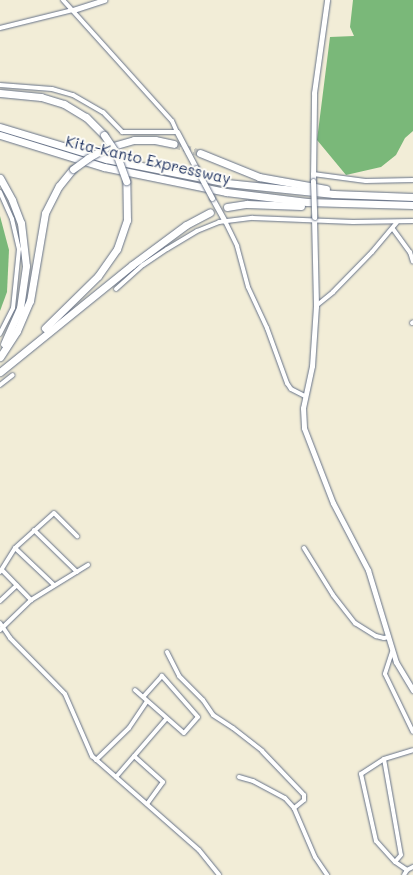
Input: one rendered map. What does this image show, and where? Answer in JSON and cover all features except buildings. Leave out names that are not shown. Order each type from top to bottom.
[{"type":"highway","points":[[0,93],[31,95],[57,101],[79,112],[104,135],[116,153],[126,181],[127,220],[121,240],[110,261],[76,299],[0,368]]},
{"type":"highway","name":"Kita-Kanto Expressway","points":[[0,127],[106,159],[227,183],[333,194],[413,197]]},
{"type":"highway","name":"Kita-Kanto Expressway","points":[[0,135],[96,165],[179,184],[270,199],[413,205]]},
{"type":"highway","points":[[0,357],[17,331],[30,301],[45,213],[59,186],[73,169],[105,148],[134,140],[156,140],[174,144]]},
{"type":"highway","points":[[200,154],[240,171],[286,183],[333,190],[413,197]]},
{"type":"highway","points":[[0,178],[12,200],[21,223],[26,266],[20,308],[0,350]]},
{"type":"highway","points":[[227,207],[248,204],[332,207],[394,205]]},
{"type":"highway","points":[[0,372],[132,265],[186,225],[210,212]]},
{"type":"street","points":[[64,0],[172,121],[237,246],[248,287],[267,328],[291,389],[304,396]]},
{"type":"street","points":[[0,28],[73,10],[104,0]]},
{"type":"street","points":[[327,0],[314,93],[312,181],[316,306],[312,366],[304,396],[303,414],[306,435],[337,511],[368,570],[392,652],[413,690]]},
{"type":"street","points":[[0,85],[52,89],[73,95],[102,112],[122,132],[177,132]]},
{"type":"street","points":[[313,174],[366,182],[413,180]]},
{"type":"street","points":[[0,192],[12,219],[19,258],[13,308],[0,334]]},
{"type":"street","points":[[116,289],[143,265],[167,248],[202,229],[225,221],[253,218],[413,221]]},
{"type":"street","points":[[316,306],[333,292],[393,229],[397,222]]},
{"type":"street","points":[[393,229],[410,252],[413,262]]},
{"type":"street","points":[[0,385],[13,375]]},
{"type":"street","points":[[31,600],[1,571],[16,548],[54,513],[77,536]]},
{"type":"street","points":[[34,530],[77,572]]},
{"type":"street","points":[[16,548],[54,585]]},
{"type":"street","points":[[304,548],[333,595],[355,623],[376,636],[389,637]]},
{"type":"street","points":[[88,565],[31,600],[1,627],[65,694],[86,747],[96,760],[199,850],[219,875]]},
{"type":"street","points":[[0,601],[16,585]]},
{"type":"street","points":[[167,652],[179,676],[203,700],[213,715],[262,751],[304,795],[304,800],[294,808]]},
{"type":"street","points":[[392,652],[385,674],[413,732]]},
{"type":"street","points":[[135,690],[184,733],[198,717],[162,676],[143,697]]},
{"type":"street","points":[[96,760],[129,728],[147,700]]},
{"type":"street","points":[[116,777],[166,719]]},
{"type":"street","points":[[407,870],[395,862],[376,841],[361,774],[384,759],[413,750]]},
{"type":"street","points":[[134,756],[163,782],[147,804]]},
{"type":"street","points":[[384,759],[402,855],[395,862]]},
{"type":"street","points":[[239,777],[253,780],[280,794],[294,808],[315,857],[326,875]]},
{"type":"street","points":[[404,875],[407,870],[413,867]]},
{"type":"green space","points":[[353,0],[413,0],[413,131],[405,138],[396,155],[381,167],[346,175],[317,140],[330,37],[354,36],[350,27]]},
{"type":"green space","points":[[0,216],[9,250],[7,292],[0,311]]},
{"type":"tunnel","points":[[174,144],[200,153]]}]
